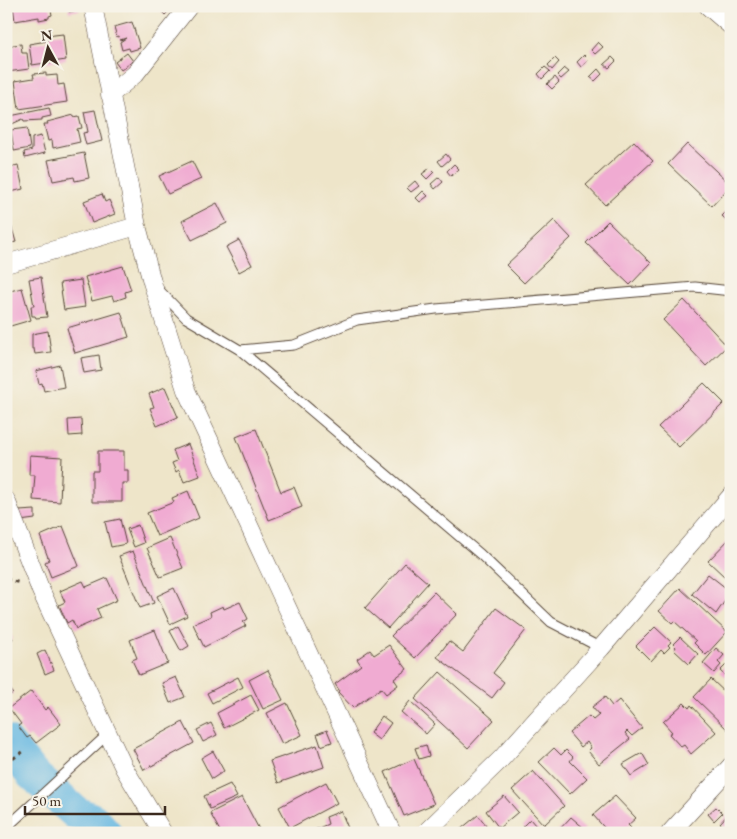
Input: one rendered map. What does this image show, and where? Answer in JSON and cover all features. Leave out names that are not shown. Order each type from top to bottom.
[{"type":"street","points":[[92,6],[137,226],[152,282],[186,390],[392,833]]},
{"type":"street","points":[[110,95],[135,74],[189,6]]},
{"type":"street","points":[[708,6],[731,26]]},
{"type":"street","points":[[6,264],[137,226]]},
{"type":"street","points":[[425,833],[501,759],[601,648],[731,496]]},
{"type":"street","points":[[6,500],[41,591],[124,768],[163,833]]},
{"type":"street","points":[[670,833],[731,766]]},
{"type":"lane","points":[[152,282],[186,318],[240,350],[480,554],[551,622],[601,648]]},
{"type":"lane","points":[[240,350],[294,345],[357,320],[436,309],[695,287],[731,291]]},
{"type":"lane","points":[[6,828],[108,734]]},
{"type":"path","points":[[6,764],[26,750]]},
{"type":"building","points":[[13,6],[50,6],[52,15],[49,18],[39,20],[39,17],[15,21]]},
{"type":"building","points":[[68,6],[80,6],[80,10],[69,12]]},
{"type":"building","points":[[162,6],[174,6],[165,15],[159,9]]},
{"type":"building","points":[[132,22],[140,48],[130,51],[129,48],[122,50],[120,42],[126,38],[120,40],[114,27]]},
{"type":"building","points":[[63,34],[66,60],[32,65],[29,44],[47,41],[46,36]]},
{"type":"building","points":[[598,42],[603,47],[595,54],[591,50]]},
{"type":"building","points":[[21,44],[22,53],[27,53],[29,69],[7,72],[6,46]]},
{"type":"building","points":[[127,53],[133,61],[121,70],[115,62]]},
{"type":"building","points":[[584,55],[589,60],[581,67],[577,62]]},
{"type":"building","points":[[612,57],[616,61],[609,68],[604,64]]},
{"type":"building","points":[[555,58],[559,62],[552,70],[548,65]]},
{"type":"building","points":[[545,67],[550,71],[542,79],[538,74]]},
{"type":"building","points":[[564,68],[569,72],[561,79],[557,75]]},
{"type":"building","points":[[598,69],[602,74],[595,81],[590,77]]},
{"type":"building","points":[[46,73],[46,76],[57,75],[58,85],[64,84],[67,102],[19,109],[15,81],[34,78],[33,74]]},
{"type":"building","points":[[555,77],[559,82],[552,89],[547,84]]},
{"type":"building","points":[[49,108],[51,116],[42,118],[42,120],[24,121],[23,119],[12,124],[10,116]]},
{"type":"building","points":[[95,110],[102,141],[86,145],[83,133],[88,132],[84,112]]},
{"type":"building","points":[[74,115],[74,117],[79,116],[82,128],[77,129],[80,142],[53,148],[52,140],[48,141],[44,124]]},
{"type":"building","points":[[27,128],[30,148],[14,151],[11,130]]},
{"type":"building","points":[[41,136],[45,153],[25,158],[24,152],[32,150],[32,138]]},
{"type":"building","points":[[634,141],[653,161],[605,205],[586,185]]},
{"type":"building","points":[[687,144],[731,185],[712,206],[668,164]]},
{"type":"building","points":[[84,153],[89,178],[75,181],[74,177],[53,181],[48,160]]},
{"type":"building","points":[[446,154],[450,159],[442,166],[438,161]]},
{"type":"building","points":[[192,161],[201,179],[168,194],[159,176]]},
{"type":"building","points":[[454,164],[459,169],[451,176],[447,171]]},
{"type":"building","points":[[18,165],[23,189],[7,193],[9,201],[6,202],[6,168]]},
{"type":"building","points":[[430,168],[434,172],[427,179],[422,174]]},
{"type":"building","points":[[439,177],[443,182],[435,189],[431,184]]},
{"type":"building","points":[[415,181],[419,186],[411,192],[407,188]]},
{"type":"building","points":[[423,191],[428,196],[420,202],[416,198]]},
{"type":"building","points":[[102,194],[105,202],[109,200],[115,214],[92,223],[84,201]]},
{"type":"building","points":[[217,203],[227,223],[192,240],[182,221]]},
{"type":"building","points":[[731,207],[731,224],[722,216]]},
{"type":"building","points":[[6,208],[16,242],[6,244]]},
{"type":"building","points":[[554,220],[571,238],[524,283],[506,265]]},
{"type":"building","points":[[608,221],[651,263],[630,285],[586,243]]},
{"type":"building","points":[[239,240],[252,265],[239,272],[226,247]]},
{"type":"building","points":[[123,266],[131,290],[125,292],[126,297],[114,301],[112,296],[92,301],[85,277]]},
{"type":"building","points":[[41,277],[47,317],[36,318],[32,316],[31,306],[34,306],[29,279]]},
{"type":"building","points":[[81,280],[85,307],[64,310],[60,283]]},
{"type":"building","points":[[22,288],[31,320],[7,327],[6,292]]},
{"type":"building","points":[[684,300],[727,346],[706,366],[663,320]]},
{"type":"building","points":[[121,312],[129,337],[75,353],[67,328]]},
{"type":"building","points":[[48,331],[51,352],[35,354],[34,349],[32,349],[32,334]]},
{"type":"building","points":[[99,355],[101,370],[84,373],[81,358]]},
{"type":"building","points":[[60,365],[64,387],[44,391],[42,383],[39,384],[36,371]]},
{"type":"building","points":[[704,383],[724,403],[679,447],[658,427]]},
{"type":"building","points":[[165,387],[178,417],[157,426],[150,408],[154,407],[149,394]]},
{"type":"building","points":[[81,419],[82,435],[69,436],[68,420]]},
{"type":"building","points":[[256,429],[281,492],[294,487],[302,507],[269,520],[236,437]]},
{"type":"building","points":[[188,444],[200,476],[184,482],[179,470],[176,472],[172,463],[177,461],[173,450]]},
{"type":"building","points":[[98,451],[124,451],[124,470],[128,470],[128,483],[122,483],[122,502],[92,502],[92,471],[98,471]]},
{"type":"building","points":[[30,455],[62,457],[60,502],[33,500],[35,475],[29,475]]},
{"type":"building","points":[[188,491],[199,518],[157,536],[147,513],[174,502],[172,498]]},
{"type":"building","points":[[35,510],[35,519],[20,521],[19,511]]},
{"type":"building","points":[[120,519],[126,544],[111,547],[105,522]]},
{"type":"building","points":[[138,525],[144,543],[134,547],[127,529]]},
{"type":"building","points":[[63,526],[79,566],[51,577],[45,562],[49,560],[40,536]]},
{"type":"building","points":[[731,537],[731,571],[725,577],[708,561]]},
{"type":"building","points":[[170,538],[183,568],[160,577],[147,548]]},
{"type":"building","points":[[133,551],[154,603],[140,608],[119,556]]},
{"type":"building","points":[[405,563],[428,583],[388,628],[365,608]]},
{"type":"building","points":[[708,574],[731,592],[716,614],[692,594]]},
{"type":"building","points":[[107,578],[117,600],[97,609],[101,618],[76,629],[72,620],[67,623],[59,605],[65,602],[60,591],[83,581],[86,587]]},
{"type":"building","points":[[174,588],[187,616],[170,624],[157,596]]},
{"type":"building","points":[[680,588],[727,632],[706,655],[694,643],[696,641],[674,621],[672,623],[659,611]]},
{"type":"building","points":[[434,592],[457,614],[415,658],[391,636]]},
{"type":"building","points":[[240,602],[248,619],[243,622],[246,626],[204,647],[193,624],[211,616],[210,612],[223,606],[224,609]]},
{"type":"building","points":[[496,608],[526,630],[493,673],[504,682],[492,698],[437,657],[449,641],[463,652]]},
{"type":"building","points":[[178,626],[189,646],[181,651],[170,631]]},
{"type":"building","points":[[6,627],[13,639],[6,643]]},
{"type":"building","points":[[655,627],[671,642],[668,645],[670,647],[664,653],[661,650],[651,661],[636,646]]},
{"type":"building","points":[[155,630],[168,663],[139,675],[132,660],[137,658],[130,640]]},
{"type":"building","points":[[680,637],[698,654],[689,664],[674,650],[676,647],[673,644]]},
{"type":"building","points":[[389,645],[407,669],[394,679],[398,685],[386,694],[381,688],[353,708],[338,692],[339,690],[335,684],[361,665],[357,659],[370,650],[374,655]]},
{"type":"building","points":[[716,648],[724,655],[718,662],[721,665],[714,673],[703,663]]},
{"type":"building","points":[[45,650],[54,670],[45,674],[37,654]]},
{"type":"building","points":[[731,660],[731,681],[720,671]]},
{"type":"building","points":[[268,670],[283,700],[263,709],[249,680]]},
{"type":"building","points":[[440,672],[494,720],[468,748],[415,699]]},
{"type":"building","points":[[176,677],[185,697],[170,703],[162,683]]},
{"type":"building","points":[[238,677],[243,687],[212,703],[207,693]]},
{"type":"building","points":[[711,679],[731,698],[729,731],[694,697]]},
{"type":"building","points":[[6,683],[13,693],[6,698]]},
{"type":"building","points":[[31,691],[45,710],[48,707],[61,724],[36,743],[30,736],[27,738],[18,726],[21,724],[9,708]]},
{"type":"building","points":[[251,695],[259,710],[224,728],[217,713]]},
{"type":"building","points":[[605,697],[612,706],[619,700],[642,728],[632,736],[627,731],[625,733],[630,739],[599,764],[588,751],[591,748],[587,742],[581,747],[569,733],[589,716],[593,720],[599,715],[592,707]]},
{"type":"building","points":[[410,701],[435,724],[426,734],[401,712]]},
{"type":"building","points":[[287,703],[302,735],[282,744],[267,713]]},
{"type":"building","points":[[684,703],[689,708],[691,705],[716,732],[691,754],[684,745],[681,747],[669,734],[672,732],[663,722]]},
{"type":"building","points":[[382,716],[391,723],[379,740],[370,733]]},
{"type":"building","points":[[183,722],[194,743],[144,770],[133,749]]},
{"type":"building","points":[[211,723],[217,735],[203,742],[197,730]]},
{"type":"building","points":[[327,730],[332,742],[321,746],[317,734]]},
{"type":"building","points":[[317,745],[324,767],[278,783],[270,761]]},
{"type":"building","points":[[426,745],[429,756],[419,759],[415,748]]},
{"type":"building","points":[[554,748],[561,755],[566,750],[573,757],[570,761],[587,778],[570,794],[539,762]]},
{"type":"building","points":[[213,751],[224,771],[212,779],[201,758]]},
{"type":"building","points":[[642,753],[649,765],[631,776],[623,764]]},
{"type":"building","points":[[414,759],[434,804],[404,816],[385,772]]},
{"type":"building","points":[[533,771],[564,806],[544,825],[512,790]]},
{"type":"building","points":[[326,782],[337,803],[290,828],[279,807]]},
{"type":"building","points":[[230,784],[237,797],[210,809],[204,796]]},
{"type":"building","points":[[504,796],[518,812],[499,828],[486,811]]},
{"type":"building","points":[[615,796],[636,818],[628,825],[631,828],[626,833],[609,833],[593,815]]},
{"type":"building","points":[[242,797],[261,833],[221,833],[210,813]]},
{"type":"building","points":[[716,807],[722,813],[714,821],[708,814]]},
{"type":"building","points":[[341,811],[350,833],[307,833],[328,824],[326,817]]},
{"type":"building","points":[[731,811],[731,833],[730,833],[720,823]]},
{"type":"building","points":[[478,815],[491,831],[489,833],[456,833]]},
{"type":"building","points":[[571,817],[585,829],[581,833],[556,833]]},
{"type":"building","points":[[530,819],[542,833],[528,833],[523,826]]},
{"type":"waterway","points":[[6,742],[32,774],[76,813],[93,820],[105,833]]}]
